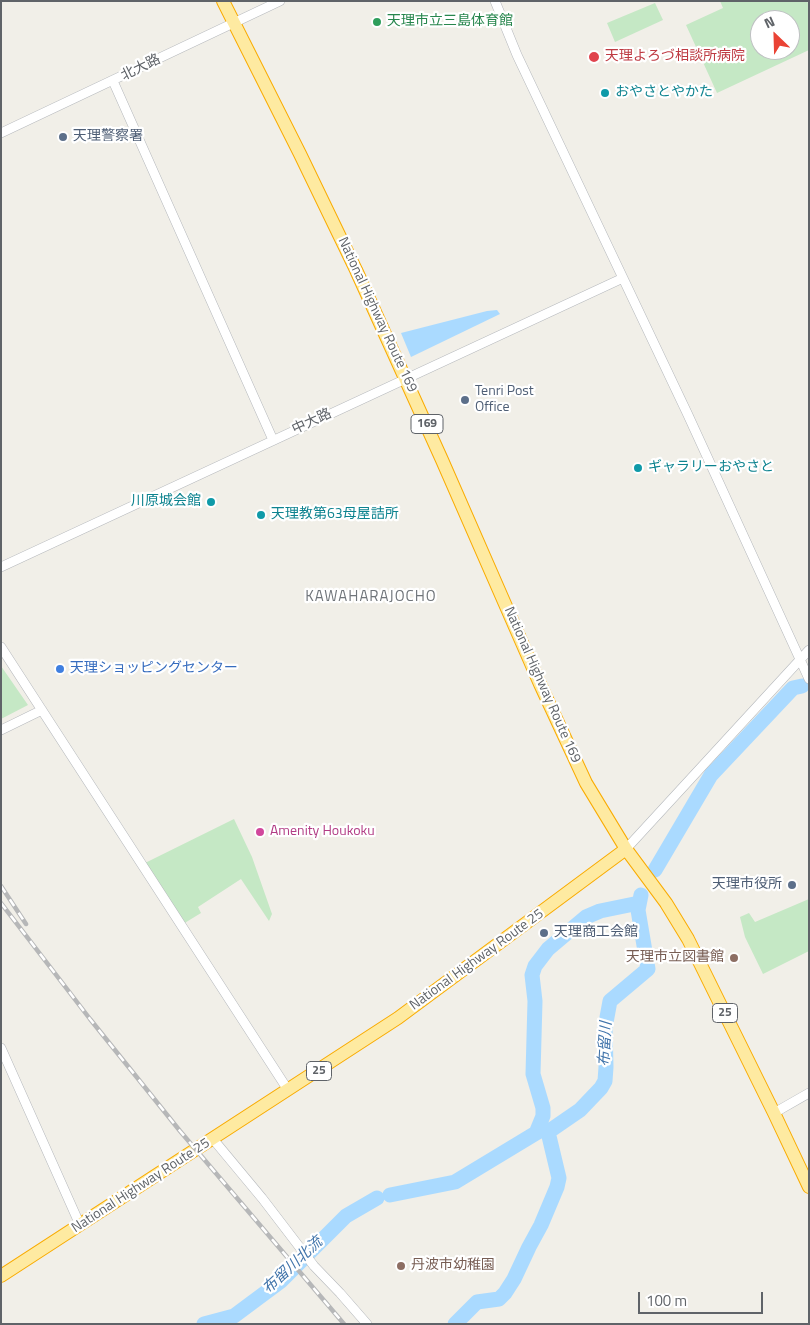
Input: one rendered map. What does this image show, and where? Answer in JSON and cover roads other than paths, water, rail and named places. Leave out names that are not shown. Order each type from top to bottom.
[{"type":"highway","name":"National Highway Route 169","points":[[223,1],[304,162],[406,378],[562,733],[586,783],[626,849]]},
{"type":"highway","name":"National Highway Route 25","points":[[1,1276],[398,1018],[626,849]]},
{"type":"highway","name":"25","points":[[626,849],[666,904],[688,939],[809,1187]]},
{"type":"street","name":"北大路","points":[[1,133],[280,1]]},
{"type":"street","points":[[495,1],[517,55],[688,415],[809,679]]},
{"type":"street","points":[[113,81],[273,440]]},
{"type":"street","name":"中大路","points":[[1,567],[623,278]]},
{"type":"street","points":[[1,647],[288,1090]]},
{"type":"street","points":[[626,849],[809,650]]},
{"type":"street","points":[[1,730],[42,710]]},
{"type":"street","points":[[1,1048],[80,1225]]},
{"type":"street","points":[[774,1113],[809,1093]]},
{"type":"street","points":[[213,1139],[312,1263],[367,1324]]},
{"type":"water","points":[[497,310],[500,314],[411,357],[401,333],[487,311]]},
{"type":"waterway","name":"布留川","points":[[655,870],[711,775],[793,688],[802,686]]},
{"type":"waterway","name":"布留川","points":[[548,1132],[580,1110],[601,1088],[605,1081],[605,1028],[610,1001],[648,969],[638,910],[641,895]]},
{"type":"waterway","points":[[536,1133],[543,1116],[543,1108],[533,1074],[535,1001],[532,975],[535,966],[548,949],[586,917],[600,911],[639,903]]},
{"type":"waterway","name":"布留川北流","points":[[390,1195],[455,1182],[541,1130]]},
{"type":"waterway","name":"布留川","points":[[455,1324],[477,1302],[499,1299],[505,1293],[541,1225],[559,1178],[548,1132]]},
{"type":"waterway","name":"布留川北流","points":[[204,1324],[234,1316],[281,1281],[346,1216],[377,1198]]},
{"type":"railway","points":[[1,886],[26,924]]},
{"type":"railway","points":[[1,903],[90,1019],[180,1131],[344,1324]]},
{"type":"place","name":"天理市立三島体育館","points":[[377,22]]},
{"type":"place","name":"天理よろづ相談所病院","points":[[594,57]]},
{"type":"place","name":"おやさとやかた","points":[[605,93]]},
{"type":"place","name":"天理警察署","points":[[63,137]]},
{"type":"place","name":"Tenri Post Office","points":[[465,400]]},
{"type":"place","name":"ギャラリーおやさと","points":[[638,468]]},
{"type":"place","name":"川原城会館","points":[[211,502]]},
{"type":"place","name":"天理教第63母屋詰所","points":[[261,515]]},
{"type":"place","name":"天理ショッピングセンター","points":[[60,669]]},
{"type":"place","name":"Amenity Houkoku","points":[[260,832]]},
{"type":"place","name":"天理市役所","points":[[792,885]]},
{"type":"place","name":"天理商工会館","points":[[544,933]]},
{"type":"place","name":"天理市立図書館","points":[[734,958]]},
{"type":"place","name":"丹波市幼稚園","points":[[401,1266]]},
{"type":"district","name":"KAWAHARAJOCHO","points":[[371,597]]}]
